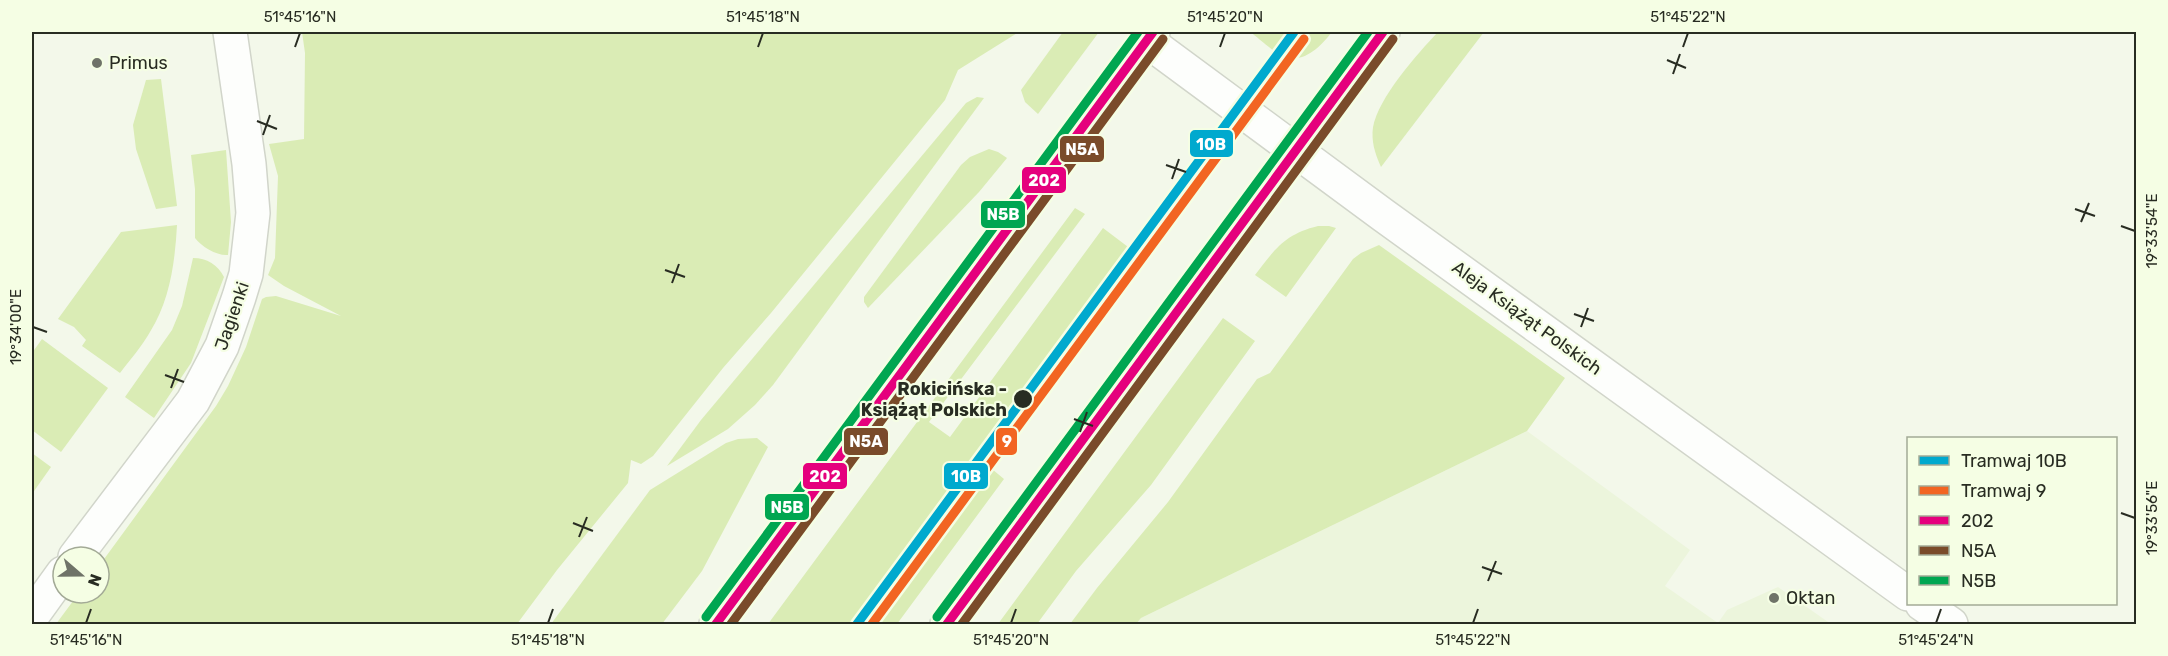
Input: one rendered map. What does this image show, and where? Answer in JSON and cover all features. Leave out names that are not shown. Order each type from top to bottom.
[{"type":"street","name":"Jagienki","points":[[84,545],[193,401],[222,346],[242,290],[251,243],[253,213],[249,164],[230,32]]},
{"type":"street","points":[[947,624],[1383,32]]},
{"type":"street","points":[[716,624],[1150,36]]},
{"type":"street","name":"Aleja Książąt Polskich","points":[[1150,36],[1364,201],[1907,593]]},
{"type":"street","points":[[32,616],[51,590]]},
{"type":"street","points":[[1925,605],[1951,624]]},
{"type":"shaded area","points":[[1527,431],[1690,550],[1665,586],[1718,623],[1727,610],[1778,587],[1831,624],[1136,624],[1141,618]]},
{"type":"green space","points":[[302,32],[1019,32],[958,70],[945,100],[653,456],[641,464],[631,460],[628,483],[557,570],[517,624],[56,624],[70,605],[111,605],[111,550],[216,406],[246,347],[262,299],[276,296],[341,316],[268,275],[275,258],[278,176],[269,144],[304,139],[305,53]]},
{"type":"green space","points":[[1063,32],[1099,32],[1038,114],[1025,102],[1021,90]]},
{"type":"green space","points":[[1250,32],[1332,32],[1306,56],[1292,58],[1277,53]]},
{"type":"green space","points":[[1438,32],[1484,32],[1381,167],[1375,152],[1373,137],[1376,115],[1400,76]]},
{"type":"green space","points":[[161,79],[177,206],[156,209],[136,149],[133,125],[146,80]]},
{"type":"green space","points":[[977,97],[984,98],[773,385],[728,429],[667,466],[701,420],[966,103]]},
{"type":"green space","points":[[989,149],[1007,158],[979,192],[868,308],[864,297],[961,165],[970,157]]},
{"type":"green space","points":[[226,150],[231,222],[228,255],[210,250],[195,238],[195,189],[191,155]]},
{"type":"green space","points":[[1075,208],[1085,214],[929,422],[950,437],[1103,228],[1140,256],[986,464],[1004,479],[897,624],[768,624]]},
{"type":"green space","points":[[177,225],[173,267],[167,294],[157,320],[120,373],[82,346],[86,340],[74,327],[58,319],[121,232]]},
{"type":"green space","points":[[1318,226],[1336,228],[1286,297],[1255,275],[1289,238]]},
{"type":"green space","points":[[1379,245],[1565,378],[1527,431],[1141,618],[1136,624],[1070,624],[1168,502],[1257,379],[1270,373],[1353,259]]},
{"type":"green space","points":[[193,258],[212,263],[224,277],[191,363],[154,418],[125,397],[172,330],[182,306]]},
{"type":"green space","points":[[1223,318],[1255,341],[1151,485],[1076,571],[1037,624],[998,624]]},
{"type":"green space","points":[[42,339],[108,388],[61,452],[32,430],[32,353]]},
{"type":"green space","points":[[757,438],[768,447],[702,571],[662,624],[551,624],[650,490],[726,443],[738,439]]},
{"type":"green space","points":[[32,453],[51,467],[32,494]]},
{"type":"tram line","name":"10B","points":[[857,624],[1294,32]]},
{"type":"tram line","name":"9","points":[[872,624],[1304,39]]},
{"type":"transit line","name":"N5B","points":[[706,617],[1138,32]]},
{"type":"transit line","name":"202","points":[[716,624],[1153,32]]},
{"type":"transit line","name":"N5B","points":[[937,617],[1368,32]]},
{"type":"transit line","name":"202","points":[[947,624],[1383,32]]},
{"type":"transit line","name":"N5A","points":[[731,624],[1163,39]]},
{"type":"transit line","name":"N5A","points":[[962,624],[1393,39]]},
{"type":"place","name":"Primus","points":[[97,63]]},
{"type":"place","name":"Rokicińska - Książąt Polskich","points":[[1023,399]]},
{"type":"place","name":"Oktan","points":[[1774,598]]}]
